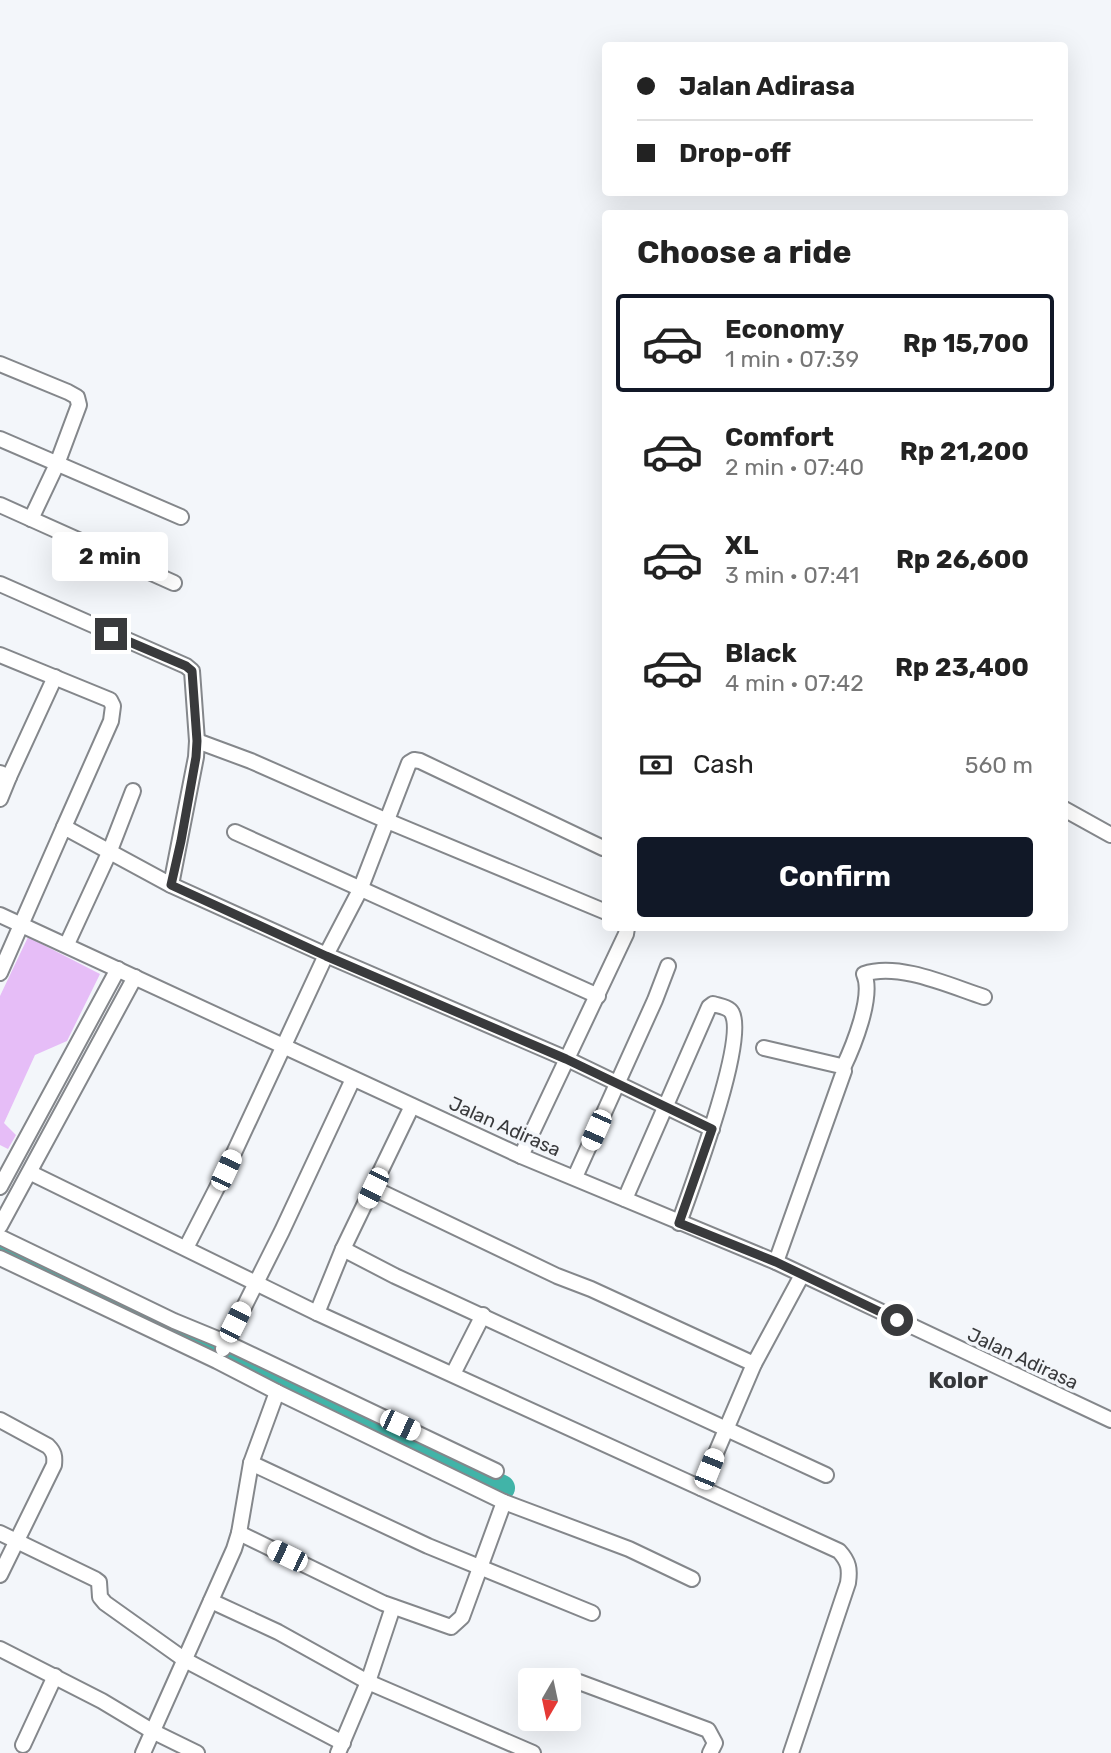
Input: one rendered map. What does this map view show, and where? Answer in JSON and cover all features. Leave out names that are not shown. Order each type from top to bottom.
[{"type":"street","points":[[0,364],[77,397],[79,405],[57,464],[31,519]]},
{"type":"street","points":[[0,439],[181,517]]},
{"type":"street","points":[[0,505],[174,583]]},
{"type":"street","points":[[0,584],[192,671],[197,741],[171,885]]},
{"type":"street","points":[[0,655],[110,700],[113,706],[111,721],[0,973]]},
{"type":"street","points":[[0,799],[5,775],[55,677]]},
{"type":"street","points":[[197,741],[251,761],[602,910]]},
{"type":"street","points":[[186,1248],[360,890],[407,767],[414,760],[602,848]]},
{"type":"street","points":[[67,944],[133,791]]},
{"type":"street","points":[[1068,812],[1111,835]]},
{"type":"street","points":[[64,827],[171,885],[326,956],[566,1059],[712,1129]]},
{"type":"street","points":[[235,832],[598,996]]},
{"type":"street","name":"Jalan Adirasa","points":[[0,915],[521,1156],[776,1262],[1111,1420]]},
{"type":"street","points":[[521,1156],[626,931]]},
{"type":"street","points":[[575,1177],[668,966]]},
{"type":"street","points":[[0,1187],[6,1161],[118,969]]},
{"type":"street","points":[[776,1262],[851,1051],[866,992],[867,981],[864,974],[884,970],[919,976],[984,997]]},
{"type":"street","points":[[0,1226],[135,977]]},
{"type":"street","points":[[625,1199],[709,1007],[713,1004],[727,1009],[733,1017],[733,1040],[726,1079],[712,1129],[679,1223]]},
{"type":"street","points":[[764,1048],[844,1068]]},
{"type":"street","points":[[217,1360],[282,1231],[353,1079]]},
{"type":"street","points":[[317,1313],[343,1250],[412,1106]]},
{"type":"street","points":[[31,1173],[317,1313],[839,1551],[850,1569],[848,1583],[791,1753]]},
{"type":"street","points":[[373,1188],[557,1276],[754,1364]]},
{"type":"street","points":[[0,1237],[496,1471]]},
{"type":"street","points":[[343,1250],[826,1475]]},
{"type":"street","points":[[0,1258],[217,1360],[504,1502],[629,1549],[691,1578]]},
{"type":"street","points":[[701,1488],[754,1364],[802,1275]]},
{"type":"street","points":[[453,1374],[483,1315]]},
{"type":"street","points":[[143,1753],[186,1660],[239,1533],[251,1463],[277,1392]]},
{"type":"street","points":[[0,1420],[48,1446],[55,1458],[0,1576]]},
{"type":"street","points":[[251,1463],[428,1546],[592,1614]]},
{"type":"street","points":[[239,1533],[393,1607],[452,1627],[462,1617],[504,1502]]},
{"type":"street","points":[[0,1534],[99,1582],[100,1597],[105,1602],[186,1660],[341,1748],[368,1682],[393,1607]]},
{"type":"street","points":[[211,1601],[278,1632],[368,1682],[533,1753]]},
{"type":"street","points":[[0,1649],[197,1753]]},
{"type":"street","points":[[23,1745],[55,1676]]},
{"type":"street","points":[[581,1683],[708,1730],[715,1743],[710,1753]]},
{"type":"shaded area","points":[[28,937],[100,974],[67,1041],[35,1055],[4,1123],[16,1135],[8,1149],[0,1145],[0,996]]},
{"type":"waterway","points":[[0,1246],[232,1355],[502,1488]]},
{"type":"district","name":"Kolor","points":[[958,1380]]},
{"type":"route","points":[[111,634],[192,671],[196,757],[171,885],[326,956],[566,1059],[712,1129],[679,1223],[776,1262],[897,1320]]}]
